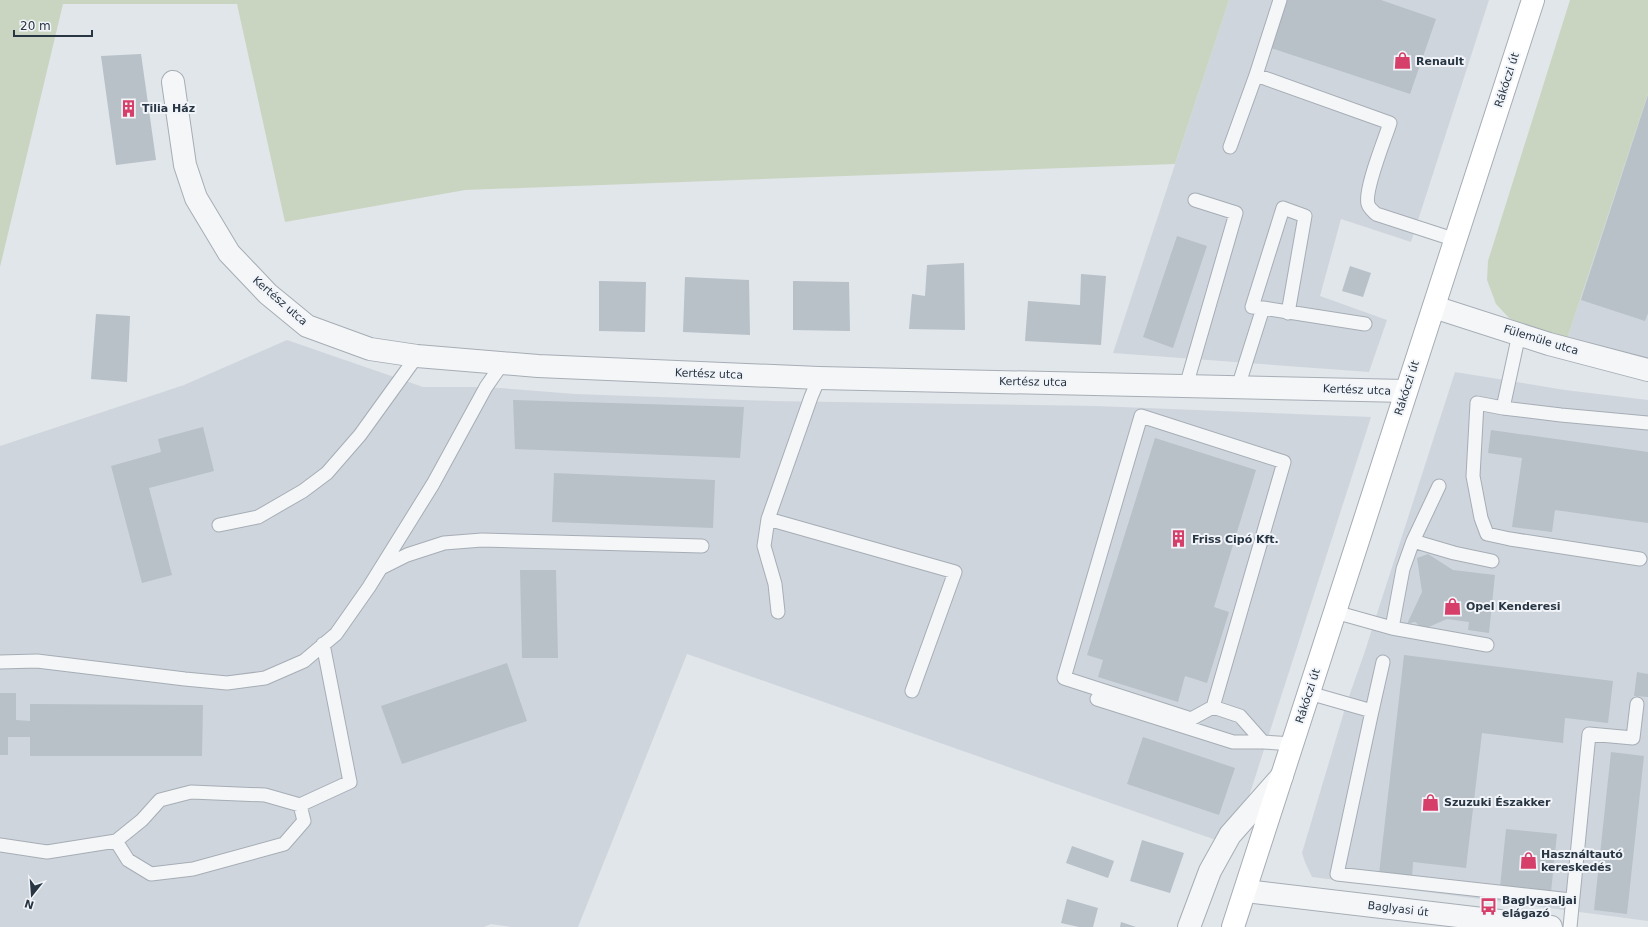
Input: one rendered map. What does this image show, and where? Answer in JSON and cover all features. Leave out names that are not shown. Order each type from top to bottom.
[{"type":"main road","name":"Rákóczi út","points":[[1233,927],[1246,891],[1533,0]]},
{"type":"street","name":"Kertész utca","points":[[173,82],[185,166],[196,198],[229,253],[268,294],[306,326],[370,349],[417,356],[502,364],[819,378],[1406,391]]},
{"type":"street","name":"Fülemüle utca","points":[[1434,307],[1519,334],[1648,370]]},
{"type":"street","name":"Rákóczi út","points":[[1189,927],[1210,872],[1230,835],[1282,776]]},
{"type":"street","name":"Baglyasi út","points":[[1246,891],[1551,927]]},
{"type":"lane","points":[[1230,147],[1256,76],[1280,0]]},
{"type":"lane","points":[[1256,76],[1390,123],[1367,196],[1368,205],[1376,214],[1456,240]]},
{"type":"lane","points":[[1186,386],[1236,213],[1195,200]]},
{"type":"lane","points":[[1288,312],[1305,216],[1283,208],[1252,307],[1365,324]]},
{"type":"lane","points":[[1238,387],[1263,308]]},
{"type":"lane","points":[[1503,408],[1519,334]]},
{"type":"lane","points":[[219,526],[258,517],[303,491],[327,473],[360,435],[417,356]]},
{"type":"lane","points":[[0,662],[37,661],[227,683],[265,678],[304,661],[336,634],[380,569],[433,484],[486,387],[502,364]]},
{"type":"lane","points":[[778,612],[775,584],[764,546],[768,519],[819,378]]},
{"type":"lane","points":[[1640,559],[1510,539],[1487,534],[1481,518],[1473,476],[1478,404],[1561,415],[1648,423]]},
{"type":"lane","points":[[1213,707],[1284,462],[1141,416],[1064,678],[1191,719],[1213,707],[1240,716],[1263,742]]},
{"type":"lane","points":[[1392,628],[1403,569],[1413,541],[1439,486]]},
{"type":"lane","points":[[768,519],[955,572],[912,691]]},
{"type":"lane","points":[[380,569],[407,555],[444,543],[482,540],[702,546]]},
{"type":"lane","points":[[1413,541],[1454,554],[1492,561]]},
{"type":"lane","points":[[1335,612],[1392,628],[1487,645]]},
{"type":"lane","points":[[0,845],[47,852],[116,841],[142,820],[160,800],[191,792],[265,795],[300,805],[350,782],[323,644]]},
{"type":"lane","points":[[1383,662],[1337,874],[1571,900]]},
{"type":"lane","points":[[1309,693],[1372,711]]},
{"type":"lane","points":[[1097,699],[1233,742],[1293,744]]},
{"type":"lane","points":[[1570,927],[1571,900],[1589,734],[1633,738],[1637,704]]},
{"type":"lane","points":[[116,841],[128,860],[151,874],[193,869],[284,844],[304,821],[300,805]]},
{"type":"shaded area","points":[[1229,0],[1489,0],[1411,242],[1341,219],[1320,296],[1387,320],[1369,372],[1113,353]]},
{"type":"shaded area","points":[[1648,94],[1648,361],[1567,339]]},
{"type":"shaded area","points":[[287,340],[423,387],[486,387],[576,394],[773,401],[1096,406],[1371,417],[1233,846],[687,654],[578,927],[511,927],[491,924],[484,927],[0,927],[0,446],[184,385]]},
{"type":"shaded area","points":[[1455,372],[1565,390],[1648,400],[1648,921],[1312,877],[1305,862],[1302,853],[1346,705],[1364,654]]},
{"type":"green space","points":[[0,0],[1229,0],[1175,164],[465,190],[285,222],[237,4],[63,4],[0,267]]},
{"type":"green space","points":[[1570,0],[1648,0],[1648,94],[1567,339],[1526,326],[1509,318],[1496,304],[1487,280],[1488,261]]},
{"type":"building","points":[[1286,0],[1381,0],[1436,19],[1410,94],[1271,48]]},
{"type":"building","name":"Tilia Ház","points":[[141,54],[156,160],[116,165],[101,56]]},
{"type":"building","points":[[1648,95],[1648,313],[1645,321],[1581,300]]},
{"type":"building","points":[[1177,236],[1207,246],[1173,348],[1143,337]]},
{"type":"building","points":[[964,263],[965,330],[909,329],[912,294],[925,296],[927,265]]},
{"type":"building","points":[[1350,266],[1371,273],[1363,297],[1342,291]]},
{"type":"building","points":[[1081,274],[1106,276],[1101,345],[1025,341],[1028,301],[1080,305]]},
{"type":"building","points":[[685,277],[749,280],[750,335],[683,332]]},
{"type":"building","points":[[599,281],[646,282],[645,332],[599,331]]},
{"type":"building","points":[[793,281],[849,282],[850,331],[793,330]]},
{"type":"building","points":[[96,314],[130,316],[127,382],[91,379]]},
{"type":"building","points":[[513,400],[744,407],[740,458],[515,449]]},
{"type":"building","points":[[203,427],[214,471],[149,488],[172,575],[142,583],[111,466],[161,452],[158,439]]},
{"type":"building","points":[[1491,430],[1648,452],[1648,523],[1555,510],[1552,532],[1512,527],[1522,458],[1488,453]]},
{"type":"building","name":"Friss Cipó Kft.","points":[[1155,438],[1256,470],[1214,607],[1229,612],[1207,683],[1185,676],[1178,702],[1098,677],[1103,660],[1087,655]]},
{"type":"building","points":[[554,473],[715,480],[713,528],[552,522]]},
{"type":"building","name":"Opel Kenderesi","points":[[1428,554],[1453,570],[1495,575],[1489,633],[1468,630],[1469,622],[1447,619],[1424,629],[1415,622],[1407,624],[1422,592],[1417,558]]},
{"type":"building","points":[[520,570],[556,570],[558,658],[522,658]]},
{"type":"building","name":"Szuzuki Északker","points":[[1404,655],[1613,681],[1608,723],[1565,718],[1563,743],[1482,733],[1466,868],[1413,862],[1412,878],[1379,874]]},
{"type":"building","points":[[507,663],[527,721],[402,764],[381,706]]},
{"type":"building","points":[[1637,672],[1648,674],[1648,697],[1634,696]]},
{"type":"building","points":[[0,693],[16,693],[16,720],[30,721],[30,704],[203,705],[202,756],[30,756],[30,737],[8,737],[8,755],[0,755]]},
{"type":"building","points":[[1143,737],[1235,768],[1219,815],[1127,784]]},
{"type":"building","points":[[1611,752],[1644,756],[1627,914],[1594,910]]},
{"type":"building","name":"Használtautó kereskedés","points":[[1506,829],[1557,834],[1551,892],[1500,887]]},
{"type":"building","points":[[1142,840],[1184,853],[1170,893],[1130,881]]},
{"type":"building","points":[[1072,846],[1114,861],[1108,878],[1066,863]]},
{"type":"building","points":[[1067,899],[1098,908],[1093,927],[1079,927],[1061,923]]},
{"type":"building","points":[[1121,922],[1136,927],[1120,927]]},
{"type":"place","name":"Renault","points":[[1403,61]]},
{"type":"place","name":"Tilia Ház","points":[[129,108]]},
{"type":"place","name":"Friss Cipó Kft.","points":[[1179,539]]},
{"type":"place","name":"Opel Kenderesi","points":[[1453,606]]},
{"type":"place","name":"Szuzuki Északker","points":[[1431,802]]},
{"type":"place","name":"Használtautó kereskedés","points":[[1528,860]]},
{"type":"place","name":"Baglyasaljai elágazó","points":[[1489,906]]}]
